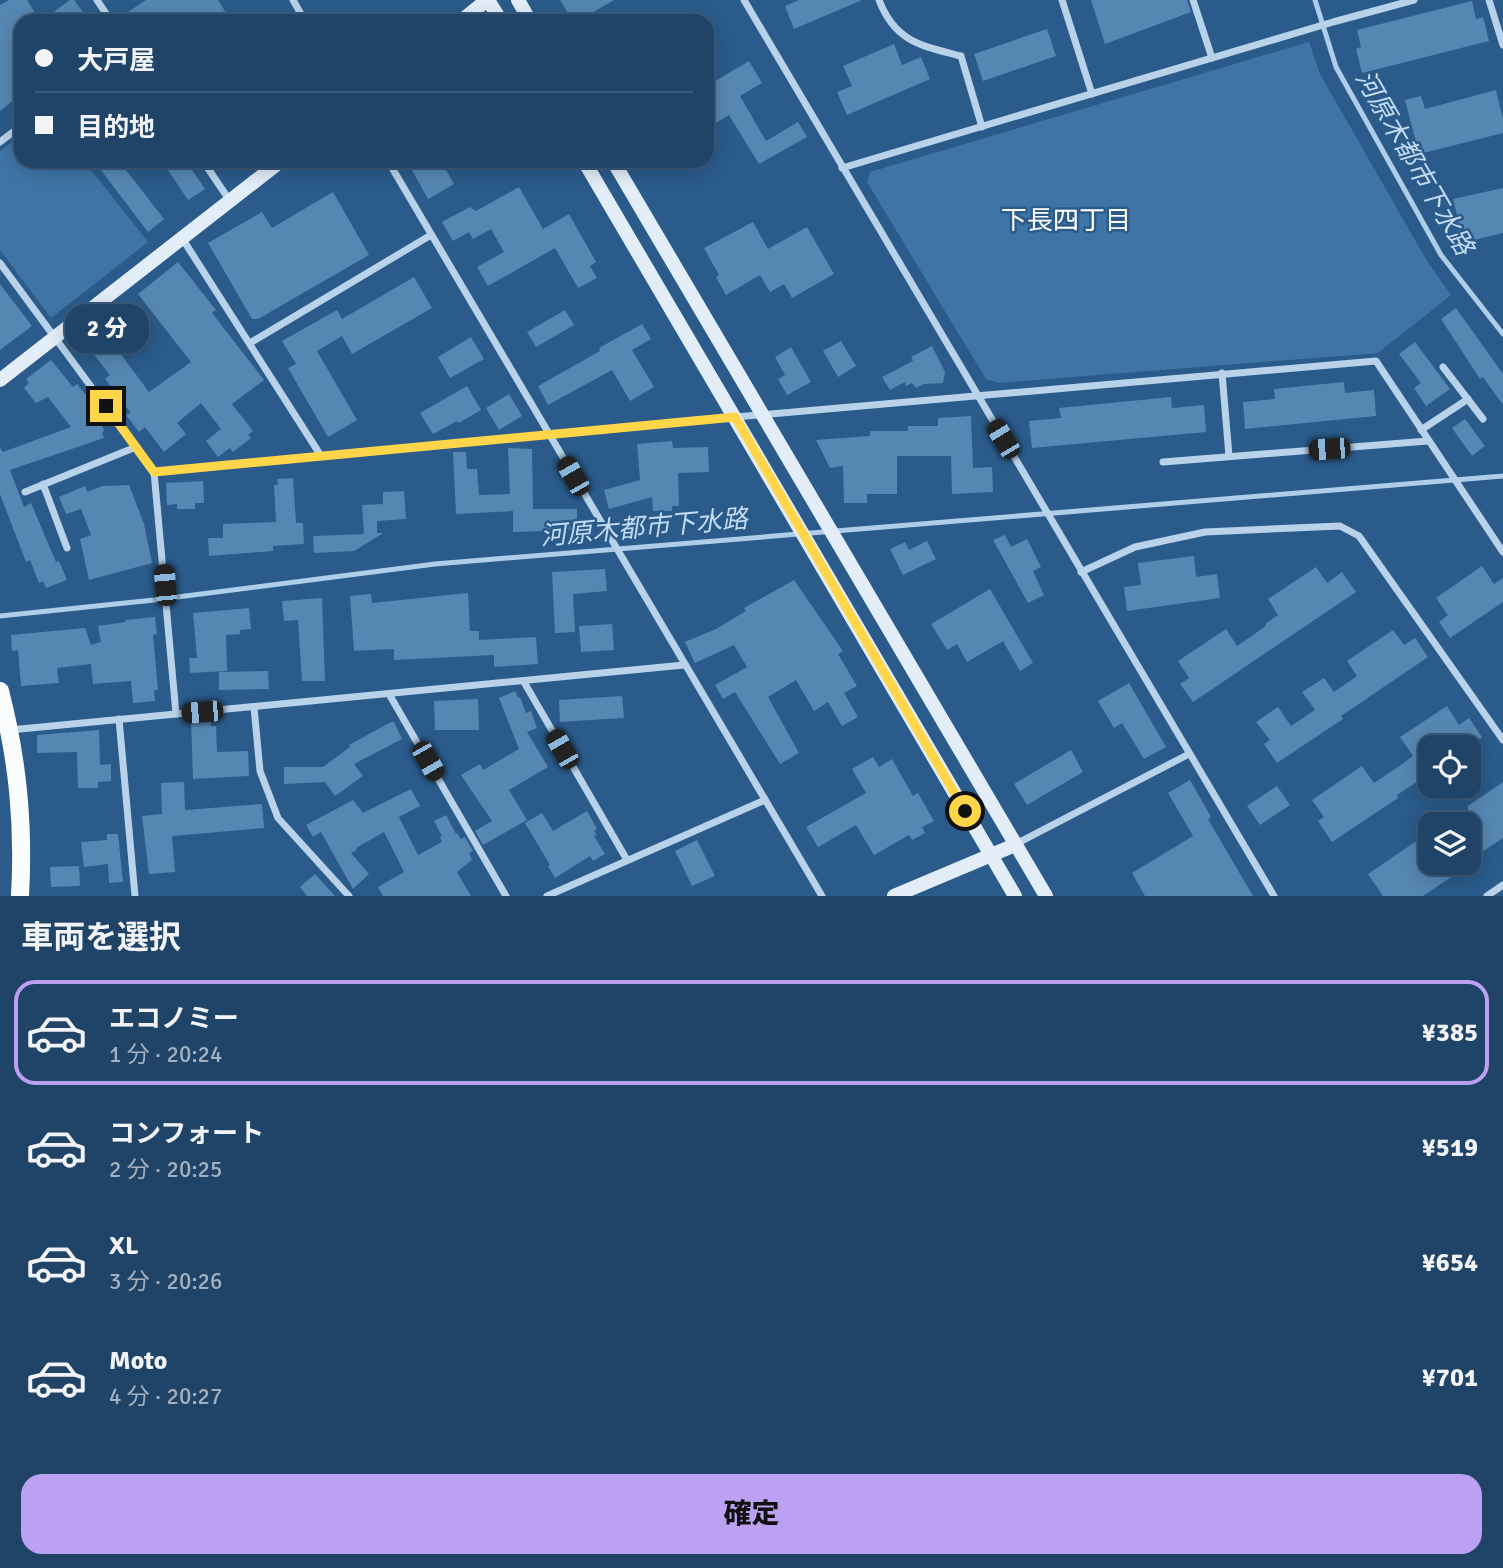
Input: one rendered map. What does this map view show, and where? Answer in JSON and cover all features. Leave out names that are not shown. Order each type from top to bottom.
[{"type":"main road","points":[[0,691],[10,730],[21,805],[20,896]]},
{"type":"street","points":[[470,14],[488,0]]},
{"type":"street","points":[[744,0],[1274,896]]},
{"type":"street","points":[[879,0],[898,32],[925,47],[961,56],[982,127]]},
{"type":"street","points":[[1062,0],[1092,93]]},
{"type":"street","points":[[1193,0],[1212,58]]},
{"type":"street","points":[[842,168],[1414,0]]},
{"type":"street","points":[[1489,0],[1503,45]]},
{"type":"street","points":[[208,168],[230,201]]},
{"type":"street","points":[[0,380],[272,168]]},
{"type":"street","points":[[392,168],[822,896]]},
{"type":"street","points":[[587,168],[1015,896]]},
{"type":"street","points":[[617,168],[1046,896]]},
{"type":"street","points":[[250,343],[431,235]]},
{"type":"street","points":[[182,238],[321,456]]},
{"type":"street","points":[[0,263],[154,472],[176,714]]},
{"type":"street","points":[[154,472],[1376,360],[1503,552]]},
{"type":"street","points":[[1443,367],[1483,419]]},
{"type":"street","points":[[1222,373],[1229,456]]},
{"type":"street","points":[[1421,429],[1468,399]]},
{"type":"street","points":[[1163,462],[1428,440]]},
{"type":"street","points":[[25,492],[136,447]]},
{"type":"street","points":[[43,484],[67,548]]},
{"type":"street","points":[[1081,572],[1135,547],[1205,532],[1340,526],[1359,536],[1503,740]]},
{"type":"street","points":[[10,730],[684,665]]},
{"type":"street","points":[[524,682],[627,860]]},
{"type":"street","points":[[389,694],[506,896]]},
{"type":"street","points":[[254,707],[260,771],[278,818],[349,896]]},
{"type":"street","points":[[119,719],[135,896]]},
{"type":"street","points":[[894,896],[1015,845],[1189,754]]},
{"type":"street","points":[[547,896],[765,800]]},
{"type":"street","points":[[1487,896],[1503,885]]},
{"type":"shaded area","points":[[1309,42],[1320,74],[1427,261],[1451,295],[1378,353],[998,383],[986,379],[867,182],[870,172]]},
{"type":"shaded area","points":[[14,140],[14,168],[90,168],[148,242],[51,318],[0,250],[0,151]]},
{"type":"building","points":[[9,0],[27,0],[36,14],[14,14],[14,100],[0,111],[0,5]]},
{"type":"building","points":[[70,0],[74,0],[83,12],[80,14],[51,14]]},
{"type":"building","points":[[146,0],[218,0],[227,14],[129,14],[128,12]]},
{"type":"building","points":[[560,0],[614,0],[590,14],[569,14]]},
{"type":"building","points":[[799,0],[862,0],[794,29],[785,6]]},
{"type":"building","points":[[1091,0],[1187,0],[1191,12],[1105,44]]},
{"type":"building","points":[[1472,1],[1476,19],[1483,17],[1489,41],[1362,73],[1356,49],[1361,47],[1357,30]]},
{"type":"building","points":[[1047,29],[1056,56],[983,81],[974,54]]},
{"type":"building","points":[[894,44],[902,65],[921,57],[930,79],[847,115],[837,92],[852,86],[843,66]]},
{"type":"building","points":[[749,61],[762,83],[740,96],[766,141],[798,122],[807,137],[759,164],[729,115],[714,124],[714,82]]},
{"type":"building","points":[[1496,90],[1503,119],[1503,133],[1419,154],[1405,100],[1421,96],[1425,109]]},
{"type":"building","points":[[99,168],[124,168],[164,219],[148,232]]},
{"type":"building","points":[[167,168],[191,168],[205,189],[188,200]]},
{"type":"building","points":[[411,168],[445,168],[454,184],[428,199]]},
{"type":"building","points":[[519,187],[543,229],[569,214],[596,262],[590,266],[597,278],[578,288],[555,248],[488,286],[477,267],[504,252],[491,229],[473,239],[469,232],[453,241],[442,222],[470,207],[476,211]]},
{"type":"building","points":[[1503,188],[1503,233],[1461,243],[1453,199]]},
{"type":"building","points":[[333,192],[369,255],[258,319],[252,319],[208,243],[262,212],[272,228]]},
{"type":"building","points":[[753,222],[768,249],[807,227],[834,274],[792,298],[784,284],[770,292],[760,275],[726,295],[716,277],[719,275],[704,248]]},
{"type":"building","points":[[178,262],[216,310],[212,313],[264,380],[232,404],[253,431],[248,435],[251,438],[233,452],[230,448],[218,457],[206,441],[221,429],[201,403],[177,423],[186,434],[164,452],[145,427],[139,432],[126,415],[131,413],[105,379],[110,375],[92,352],[89,354],[80,344],[98,330],[102,335],[105,333],[149,392],[191,362],[138,294]]},
{"type":"building","points":[[414,277],[432,308],[352,354],[342,336],[317,351],[357,420],[328,437],[288,368],[296,364],[282,341],[337,310],[342,319]]},
{"type":"building","points":[[0,284],[32,326],[0,350]]},
{"type":"building","points":[[1456,308],[1503,374],[1503,405],[1483,377],[1480,379],[1441,319]]},
{"type":"building","points":[[565,310],[574,325],[536,347],[527,332]]},
{"type":"building","points":[[642,324],[651,339],[632,350],[654,387],[630,401],[612,370],[548,405],[538,386]]},
{"type":"building","points":[[471,337],[484,359],[450,378],[438,357]]},
{"type":"building","points":[[841,341],[856,366],[838,377],[823,351]]},
{"type":"building","points":[[1415,342],[1450,389],[1426,406],[1414,388],[1421,383],[1399,354]]},
{"type":"building","points":[[932,346],[945,372],[943,383],[924,384],[916,388],[912,383],[906,386],[905,382],[890,390],[882,377],[913,361],[911,357]]},
{"type":"building","points":[[791,347],[811,382],[787,395],[778,379],[785,375],[775,357]]},
{"type":"building","points":[[51,360],[73,387],[77,384],[85,394],[88,392],[104,431],[104,438],[10,470],[24,507],[31,503],[56,562],[59,561],[67,580],[46,588],[43,581],[39,583],[30,560],[26,562],[0,494],[0,448],[3,452],[71,427],[48,397],[36,403],[24,388],[29,383],[26,379]]},
{"type":"building","points":[[1344,382],[1345,393],[1374,390],[1376,416],[1245,429],[1243,402],[1275,399],[1274,389]]},
{"type":"building","points":[[467,386],[481,410],[433,434],[420,413]]},
{"type":"building","points":[[509,394],[522,416],[499,430],[486,408]]},
{"type":"building","points":[[1171,397],[1172,408],[1204,405],[1206,432],[1032,448],[1029,421],[1061,418],[1059,408]]},
{"type":"building","points":[[971,416],[973,468],[992,467],[993,492],[952,494],[951,456],[897,456],[897,494],[867,494],[867,503],[844,503],[843,466],[830,468],[816,440],[870,436],[870,431],[908,431],[908,426],[938,426],[938,418]]},
{"type":"building","points":[[1465,419],[1485,446],[1472,456],[1452,428]]},
{"type":"building","points":[[672,441],[673,448],[708,447],[709,472],[678,473],[679,506],[672,506],[672,511],[653,511],[652,497],[609,509],[604,490],[640,480],[637,444]]},
{"type":"building","points":[[508,448],[532,449],[533,509],[577,509],[577,530],[513,532],[513,511],[456,514],[453,452],[466,452],[467,469],[477,469],[479,495],[510,494]]},
{"type":"building","points":[[293,478],[296,523],[303,523],[304,544],[273,546],[273,551],[209,556],[208,538],[223,538],[223,524],[276,522],[274,485],[278,485],[277,479]]},
{"type":"building","points":[[203,481],[204,503],[195,503],[195,509],[177,509],[177,504],[167,505],[166,483]]},
{"type":"building","points":[[129,485],[144,524],[152,563],[89,580],[80,539],[91,535],[81,509],[66,514],[59,497],[85,486],[87,492],[102,486]]},
{"type":"building","points":[[404,491],[406,519],[377,521],[377,533],[383,533],[354,551],[314,553],[313,536],[364,534],[362,505],[383,504],[383,492]]},
{"type":"building","points":[[1005,535],[1011,547],[1027,539],[1041,567],[1033,571],[1044,595],[1028,603],[993,540]]},
{"type":"building","points":[[927,541],[936,559],[903,575],[890,549],[905,542],[909,550]]},
{"type":"building","points":[[1194,556],[1196,577],[1217,574],[1220,598],[1127,611],[1124,587],[1141,585],[1138,563]]},
{"type":"building","points":[[1482,566],[1494,584],[1503,578],[1503,602],[1450,638],[1439,622],[1448,615],[1436,598]]},
{"type":"building","points":[[1316,567],[1327,583],[1342,572],[1356,592],[1193,702],[1180,684],[1189,678],[1178,661],[1226,629],[1237,646],[1278,615],[1268,599]]},
{"type":"building","points":[[605,569],[607,591],[573,594],[575,632],[555,633],[552,572]]},
{"type":"building","points":[[794,580],[843,651],[838,654],[857,686],[844,693],[858,717],[842,726],[828,702],[814,711],[796,680],[768,697],[799,753],[780,764],[735,692],[723,699],[715,685],[747,667],[734,645],[695,663],[685,642],[716,629],[746,611],[744,608]]},
{"type":"building","points":[[990,589],[1033,663],[1020,671],[1003,641],[967,662],[957,644],[947,650],[931,624]]},
{"type":"building","points":[[468,593],[470,631],[479,631],[479,640],[536,637],[538,664],[494,667],[494,655],[394,660],[394,649],[354,651],[350,596],[371,594],[372,603]]},
{"type":"building","points":[[322,598],[325,681],[302,681],[298,620],[284,621],[282,601]]},
{"type":"building","points":[[249,608],[251,629],[240,630],[240,634],[226,635],[227,671],[190,673],[189,658],[197,658],[193,613]]},
{"type":"building","points":[[155,617],[157,634],[153,635],[158,690],[154,690],[155,701],[133,703],[131,681],[93,684],[91,664],[57,668],[59,683],[21,686],[18,650],[12,651],[11,635],[85,628],[91,645],[101,642],[98,626]]},
{"type":"building","points":[[612,624],[614,650],[581,652],[579,626]]},
{"type":"building","points":[[1393,630],[1404,645],[1415,638],[1428,657],[1277,763],[1264,744],[1270,740],[1256,722],[1278,707],[1291,726],[1315,710],[1302,692],[1324,678],[1334,692],[1357,676],[1347,661]]},
{"type":"building","points":[[268,671],[269,689],[219,690],[219,672]]},
{"type":"building","points":[[1129,683],[1166,747],[1144,759],[1122,723],[1114,728],[1098,701]]},
{"type":"building","points":[[515,691],[526,713],[531,711],[537,728],[527,732],[548,767],[509,790],[527,820],[483,845],[475,831],[492,821],[461,775],[480,764],[483,770],[519,749],[499,698]]},
{"type":"building","points":[[622,696],[624,718],[560,722],[559,700]]},
{"type":"building","points":[[478,699],[479,730],[435,730],[434,701]]},
{"type":"building","points":[[1447,706],[1459,725],[1469,718],[1481,735],[1418,735],[1418,781],[1397,795],[1398,798],[1332,842],[1318,821],[1324,817],[1312,800],[1362,766],[1374,783],[1404,763],[1413,756],[1400,737]]},
{"type":"building","points":[[191,720],[211,720],[211,726],[216,726],[217,752],[248,751],[249,776],[193,779]]},
{"type":"building","points":[[394,722],[402,739],[354,764],[363,776],[335,796],[325,782],[284,784],[284,767],[323,767],[350,747],[349,745]]},
{"type":"building","points":[[99,730],[100,765],[111,764],[111,781],[98,782],[98,788],[78,788],[77,752],[37,753],[37,735]]},
{"type":"building","points":[[1071,750],[1083,772],[1027,805],[1014,784]]},
{"type":"building","points":[[873,757],[879,767],[892,759],[913,796],[918,793],[934,821],[922,827],[925,833],[912,840],[909,835],[874,855],[856,825],[818,847],[806,827],[866,793],[852,769]]},
{"type":"building","points":[[1190,780],[1211,817],[1208,819],[1253,896],[1145,896],[1132,873],[1193,836],[1168,793]]},
{"type":"building","points":[[184,782],[185,810],[262,804],[264,828],[172,836],[175,872],[149,874],[142,816],[162,814],[161,783]]},
{"type":"building","points":[[1503,782],[1503,838],[1481,852],[1481,812],[1468,812],[1468,806]]},
{"type":"building","points":[[1277,786],[1290,805],[1260,825],[1247,806]]},
{"type":"building","points":[[411,789],[420,806],[399,817],[418,855],[442,842],[442,836],[434,821],[446,815],[456,834],[461,839],[465,837],[473,851],[469,853],[472,860],[457,872],[471,896],[383,896],[378,887],[404,872],[384,832],[351,853],[369,874],[353,889],[321,832],[313,837],[306,825],[353,800],[363,813]]},
{"type":"building","points":[[587,811],[597,829],[594,831],[597,835],[594,836],[605,854],[593,861],[590,856],[555,878],[525,823],[542,813],[553,831]]},
{"type":"building","points":[[107,834],[118,834],[123,882],[109,883],[108,864],[84,867],[81,842],[107,840]]},
{"type":"building","points":[[697,840],[715,876],[692,886],[675,851]]},
{"type":"building","points":[[1415,842],[1418,846],[1418,875],[1454,875],[1423,896],[1383,896],[1368,874]]},
{"type":"building","points":[[79,866],[80,886],[51,887],[50,867]]},
{"type":"building","points":[[315,874],[335,896],[307,896],[300,887]]},
{"type":"waterway","name":"河原木都市下水路","points":[[1315,0],[1336,67],[1441,255],[1503,334]]},
{"type":"waterway","name":"河原木都市下水路","points":[[0,616],[154,600],[435,564],[1503,476]]},
{"type":"district","name":"下長四丁目","points":[[1066,221]]},
{"type":"route","points":[[106,406],[154,472],[735,417],[965,811]]}]
